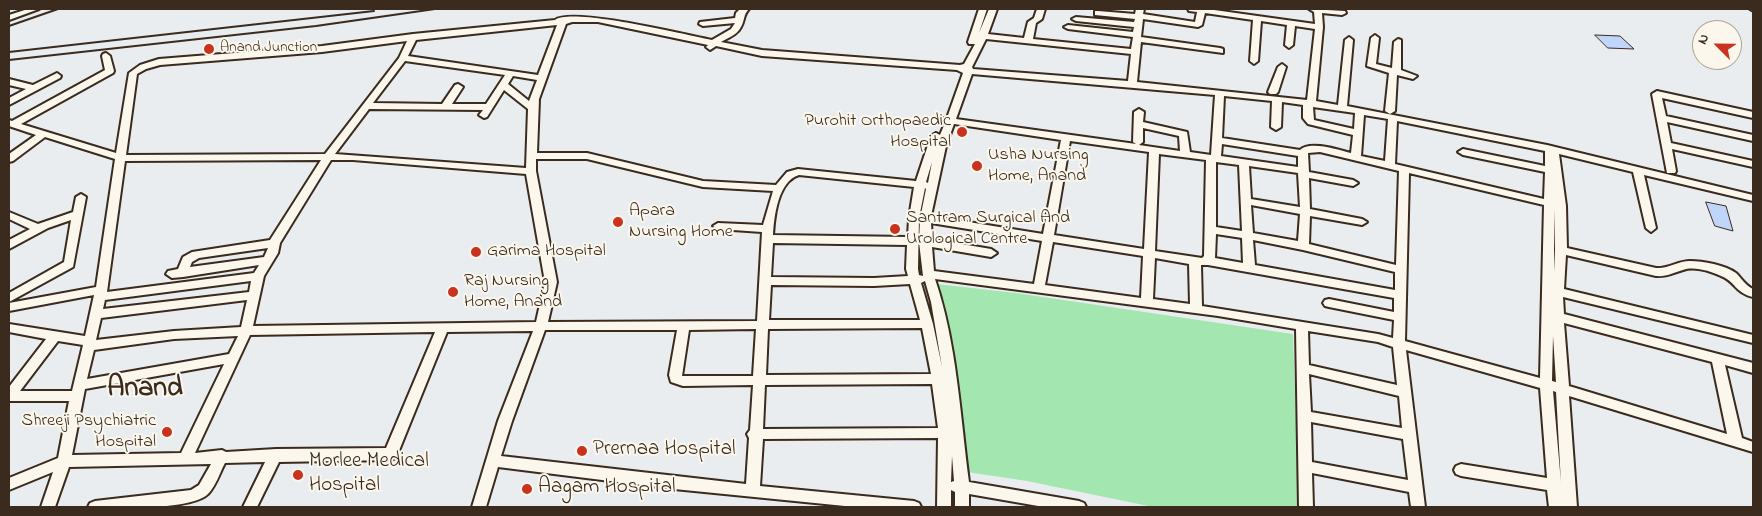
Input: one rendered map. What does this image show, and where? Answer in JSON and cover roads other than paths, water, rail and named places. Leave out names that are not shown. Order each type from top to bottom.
[{"type":"street","points":[[710,46],[738,29],[740,13],[745,9]]},
{"type":"street","points":[[979,36],[983,9]]},
{"type":"street","points":[[944,507],[944,433],[938,379],[927,324],[914,280],[912,241],[925,185],[946,120],[964,70],[992,9]]},
{"type":"street","points":[[1028,41],[1032,22],[1038,19],[1041,9]]},
{"type":"street","points":[[1192,9],[1319,28]]},
{"type":"street","points":[[1342,13],[1316,9],[1319,28],[1308,118],[1311,122],[1358,133]]},
{"type":"street","points":[[9,18],[27,10]]},
{"type":"street","points":[[1098,13],[1139,16],[1198,25],[1202,10]]},
{"type":"street","points":[[1076,19],[1139,16]]},
{"type":"street","points":[[1133,80],[1139,16]]},
{"type":"street","points":[[1254,61],[1257,19]]},
{"type":"street","points":[[703,24],[740,20]]},
{"type":"street","points":[[479,507],[505,421],[541,326],[551,282],[531,172],[533,108],[563,21]]},
{"type":"street","points":[[48,507],[64,461],[78,391],[97,314],[122,158],[131,78],[133,73],[143,66],[159,62],[322,49],[563,21],[607,26],[769,58],[1133,80],[1275,96],[1392,114],[1671,171],[1753,191]]},
{"type":"street","points":[[1289,45],[1291,24]]},
{"type":"street","points":[[1068,27],[1220,51]]},
{"type":"street","points":[[979,36],[1136,52]]},
{"type":"street","points":[[185,458],[246,331],[258,276],[268,260],[274,243],[328,157],[418,37]]},
{"type":"street","points":[[1376,38],[1371,66],[1413,76]]},
{"type":"street","points":[[1342,106],[1349,40]]},
{"type":"street","points":[[1390,165],[1394,72],[1398,42]]},
{"type":"street","points":[[11,123],[110,71],[106,56]]},
{"type":"street","points":[[403,58],[542,78]]},
{"type":"street","points":[[1276,127],[1275,96],[1282,67]]},
{"type":"street","points":[[368,106],[445,107],[487,111],[510,74]]},
{"type":"street","points":[[9,102],[57,76]]},
{"type":"street","points":[[1133,80],[1220,92],[1275,96]]},
{"type":"street","points":[[9,82],[34,88]]},
{"type":"street","points":[[503,85],[533,108]]},
{"type":"street","points":[[445,107],[458,87]]},
{"type":"street","points":[[1208,261],[1213,159],[1217,140],[1220,92]]},
{"type":"street","points":[[1671,171],[1657,94],[1753,115]]},
{"type":"street","points":[[1342,106],[1360,111],[1392,114]]},
{"type":"street","points":[[1356,157],[1360,111]]},
{"type":"street","points":[[1138,142],[1139,112]]},
{"type":"street","points":[[1662,118],[1753,138]]},
{"type":"street","points":[[946,120],[1244,163],[1353,183]]},
{"type":"street","points":[[11,123],[122,158],[353,157],[531,172]]},
{"type":"street","points":[[1138,124],[1184,134],[1185,155]]},
{"type":"street","points":[[9,159],[43,134]]},
{"type":"street","points":[[1039,288],[1066,138]]},
{"type":"street","points":[[1217,140],[1303,154]]},
{"type":"street","points":[[1666,145],[1753,164]]},
{"type":"street","points":[[1303,246],[1305,212],[1303,154],[1305,150],[1312,148],[1561,206]]},
{"type":"street","points":[[1552,148],[1753,198]]},
{"type":"street","points":[[1552,148],[1548,170],[1547,203],[1546,385],[1556,507]]},
{"type":"street","points":[[1552,148],[1561,206],[1558,318],[1570,507]]},
{"type":"street","points":[[1148,302],[1154,150]]},
{"type":"street","points":[[1463,152],[1548,170]]},
{"type":"street","points":[[532,156],[587,156],[703,184],[779,188]]},
{"type":"street","points":[[1244,163],[1249,268]]},
{"type":"street","points":[[1404,168],[1399,343],[1408,434],[1418,507]]},
{"type":"street","points":[[1638,170],[1651,228]]},
{"type":"street","points":[[753,491],[754,434],[764,326],[767,234],[779,188],[790,174],[798,172],[925,185]]},
{"type":"street","points":[[925,185],[925,242],[929,276],[937,302],[946,347],[962,487],[962,507]]},
{"type":"street","points":[[9,298],[68,264],[81,197]]},
{"type":"street","points":[[1246,201],[1362,222]]},
{"type":"street","points":[[9,215],[39,229]]},
{"type":"street","points":[[9,245],[39,229],[76,215]]},
{"type":"street","points":[[925,219],[1195,261],[1208,261],[1400,295]]},
{"type":"street","points":[[718,226],[767,234],[912,241]]},
{"type":"street","points":[[1210,228],[1303,246],[1401,270]]},
{"type":"street","points":[[925,242],[991,253]]},
{"type":"street","points":[[268,260],[177,274],[187,260],[196,255],[274,243]]},
{"type":"street","points":[[1561,250],[1656,272],[1670,272],[1689,265],[1724,272],[1734,278],[1742,289],[1753,293]]},
{"type":"street","points":[[1195,261],[1196,309]]},
{"type":"street","points":[[9,308],[101,293],[258,276]]},
{"type":"street","points":[[764,282],[914,280],[929,276],[1148,302],[1302,326],[1399,343],[1562,389],[1753,447]]},
{"type":"street","points":[[1558,292],[1753,339]]},
{"type":"street","points":[[97,314],[254,295]]},
{"type":"street","points":[[1329,303],[1400,317]]},
{"type":"street","points":[[1558,318],[1753,368]]},
{"type":"street","points":[[9,339],[14,329],[90,344],[174,334],[246,331],[541,326],[927,324]]},
{"type":"street","points":[[684,325],[675,375],[676,379],[695,382],[938,379]]},
{"type":"street","points":[[1302,326],[1306,507]]},
{"type":"street","points":[[9,484],[64,461],[222,456],[391,454],[442,329]]},
{"type":"street","points":[[10,397],[55,336]]},
{"type":"street","points":[[10,397],[78,391],[232,358]]},
{"type":"street","points":[[1717,358],[1736,442]]},
{"type":"street","points":[[1303,368],[1404,392]]},
{"type":"street","points":[[1304,416],[1408,434]]},
{"type":"street","points":[[754,434],[944,433]]},
{"type":"street","points":[[250,507],[276,455]]},
{"type":"street","points":[[95,507],[194,496],[204,489],[222,456]]},
{"type":"street","points":[[494,461],[753,491],[914,507]]},
{"type":"street","points":[[1305,466],[1415,487]]},
{"type":"street","points":[[1461,470],[1554,485]]},
{"type":"street","points":[[944,485],[962,487],[1027,503],[1079,507]]},
{"type":"railway","points":[[9,26],[58,9]]},
{"type":"railway","points":[[9,60],[316,26],[435,9]]},
{"type":"railway","points":[[1748,9],[1753,12]]},
{"type":"railway","points":[[9,52],[374,11]]},
{"type":"place","name":"Anand Junction","points":[[209,49]]},
{"type":"place","name":"Purohit Orthopaedic Hospital","points":[[962,132]]},
{"type":"place","name":"Usha Nursing Home, Anand","points":[[977,166]]},
{"type":"place","name":"Apara Nursing Home","points":[[618,222]]},
{"type":"place","name":"Santram Surgical And Urological Centre","points":[[895,229]]},
{"type":"place","name":"Garima Hospital","points":[[476,252]]},
{"type":"place","name":"Raj Nursing Home, Anand","points":[[453,292]]},
{"type":"place","name":"Shreeji Psychiatric Hospital","points":[[167,432]]},
{"type":"place","name":"Prernaa Hospital","points":[[582,451]]},
{"type":"place","name":"Morlee Medical Hospital","points":[[298,475]]},
{"type":"place","name":"Aagam Hospital","points":[[527,489]]},
{"type":"district","name":"Anand","points":[[145,390]]}]
